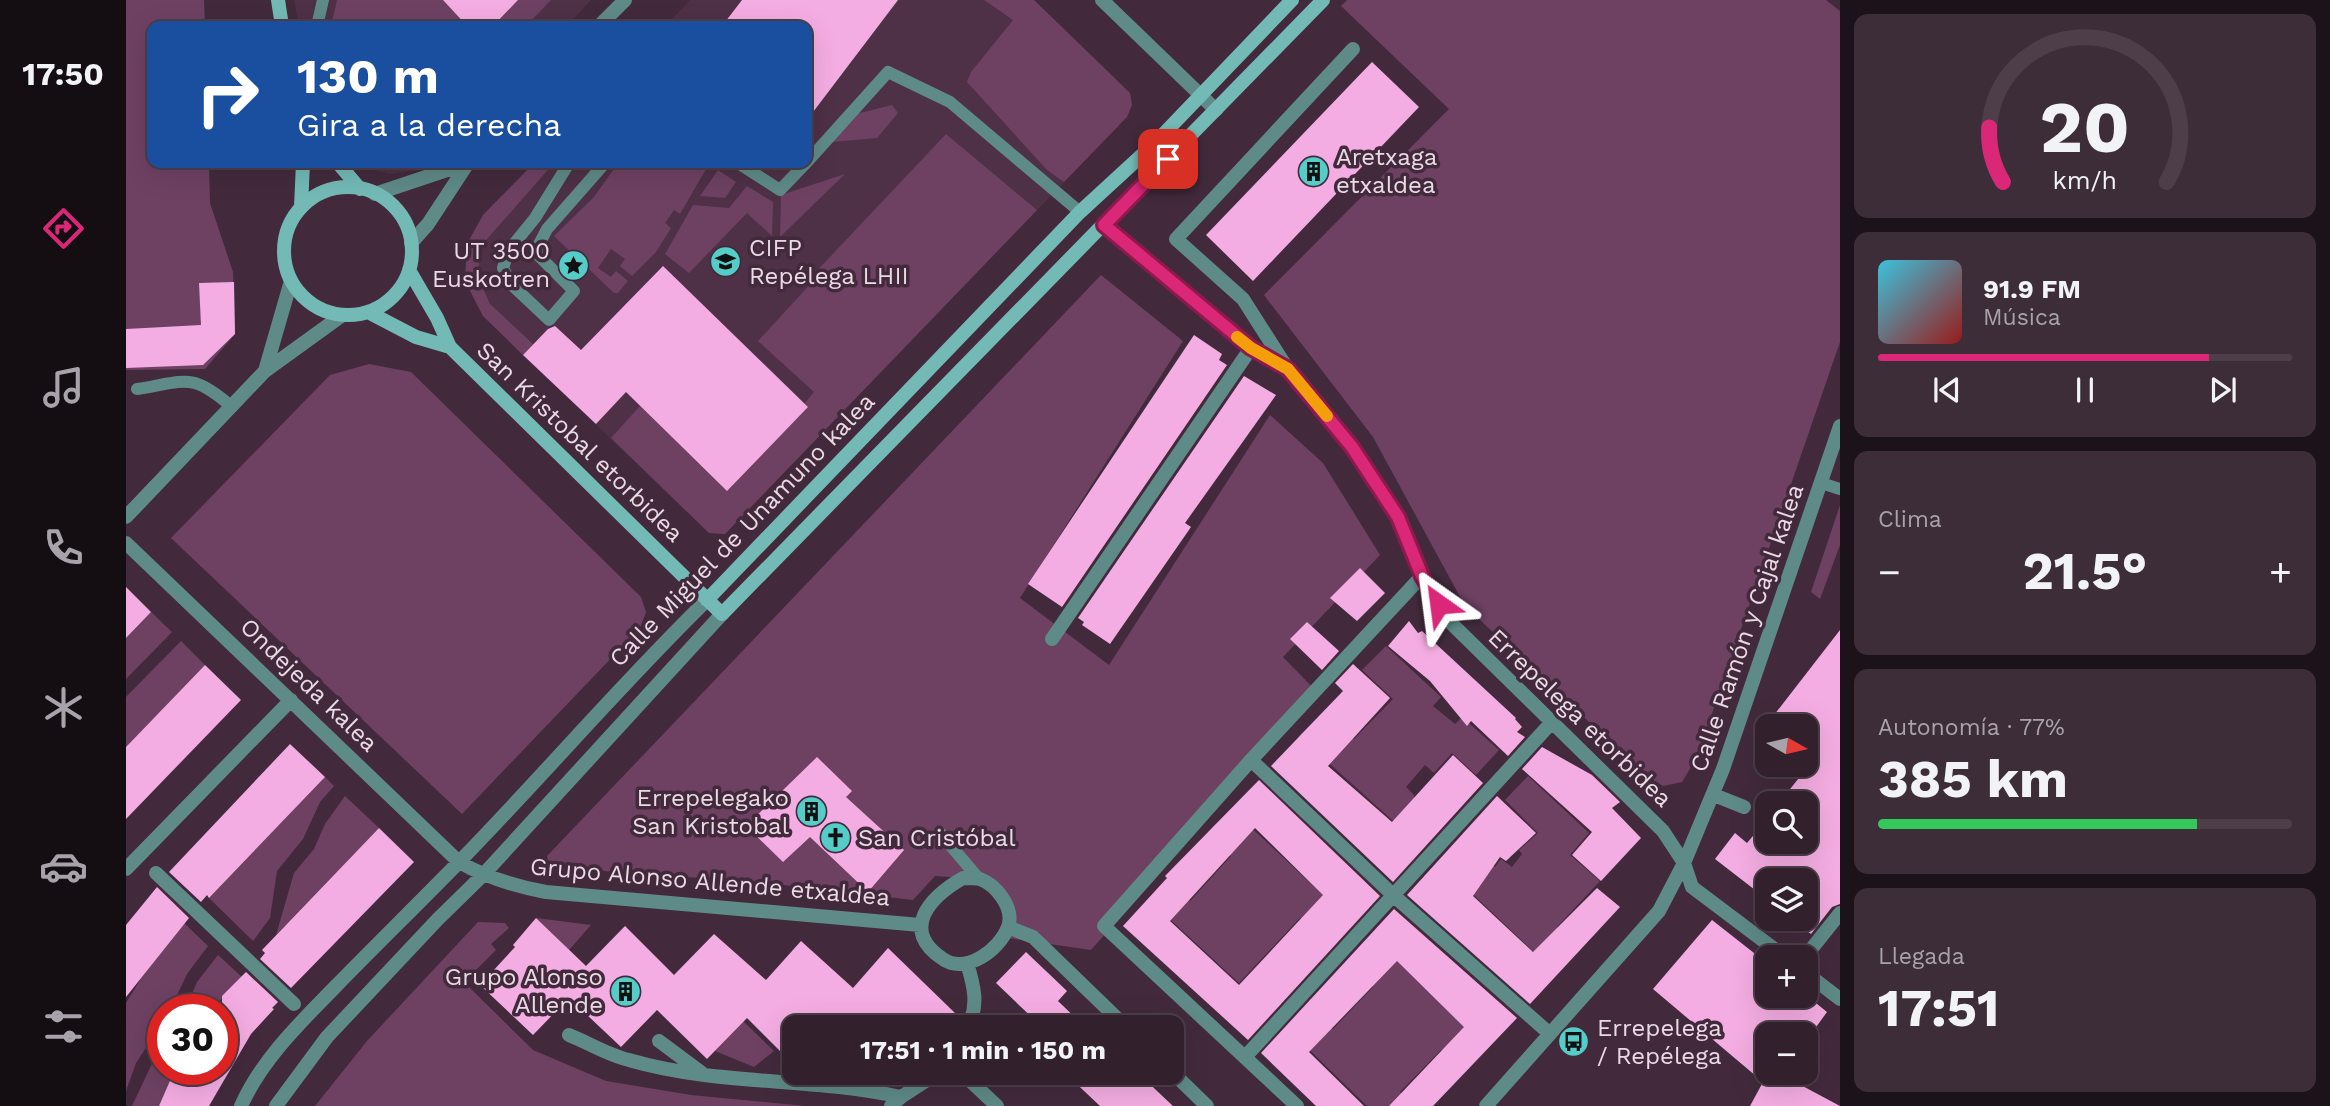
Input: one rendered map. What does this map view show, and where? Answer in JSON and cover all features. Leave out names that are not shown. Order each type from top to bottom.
[{"type":"street","points":[[278,0],[281,21]]},
{"type":"street","points":[[604,21],[625,0]]},
{"type":"street","points":[[1102,0],[1216,110]]},
{"type":"street","name":"Calle Miguel de Unamuno kalea","points":[[240,1106],[248,1089],[281,1044],[459,862],[660,646],[1080,212],[1154,144],[1293,0]]},
{"type":"street","name":"Calle Miguel de Unamuno kalea","points":[[275,1106],[327,1037],[483,875],[723,614],[1323,0]]},
{"type":"street","points":[[1288,369],[1243,299],[1176,239],[1353,49]]},
{"type":"street","points":[[301,207],[303,168]]},
{"type":"street","points":[[342,168],[360,188]]},
{"type":"street","points":[[375,194],[453,168]]},
{"type":"street","points":[[411,243],[428,224],[465,168]]},
{"type":"street","points":[[360,188],[393,206],[405,223],[411,243],[409,270],[400,289],[386,303],[368,312],[341,316],[320,310],[303,298],[290,281],[284,262],[284,242],[290,223],[301,207],[328,190],[360,188]]},
{"type":"street","name":"Errepelega etorbidea","points":[[1104,225],[1251,348],[1288,369],[1352,447],[1398,517],[1422,576],[1451,624],[1663,831],[1684,863],[1692,887],[1769,945]]},
{"type":"street","name":"San Kristobal etorbidea","points":[[409,270],[438,318],[450,347],[723,614]]},
{"type":"street","points":[[265,371],[290,281]]},
{"type":"street","name":"San Kristobal etorbidea","points":[[368,312],[415,337],[450,347]]},
{"type":"street","points":[[126,517],[265,371],[341,316]]},
{"type":"street","points":[[1052,639],[1251,348]]},
{"type":"street","name":"Calle Ramón y Cajal kalea","points":[[1486,1106],[1659,911],[1684,863],[1714,795],[1840,426]]},
{"type":"street","name":"Ondejeda kalea","points":[[126,543],[459,862]]},
{"type":"street","points":[[1297,1106],[1104,926],[1251,760],[1422,576]]},
{"type":"street","points":[[126,869],[291,700]]},
{"type":"street","points":[[1245,1056],[1552,722]]},
{"type":"street","points":[[1251,760],[1393,895],[1550,1034]]},
{"type":"street","points":[[1714,795],[1745,807]]},
{"type":"street","name":"Grupo Alonso Allende etxaldea","points":[[459,862],[512,886],[546,892],[920,925]]},
{"type":"street","points":[[156,873],[294,1004]]},
{"type":"street","points":[[963,878],[979,879],[993,887],[1006,902],[1008,927],[978,960],[957,965],[934,952],[923,939],[920,925],[925,912],[953,884],[963,878]]},
{"type":"street","points":[[1815,945],[1840,913]]},
{"type":"street","points":[[1008,927],[1033,937],[1114,1015]]},
{"type":"street","points":[[967,963],[975,986],[973,1015]]},
{"type":"street","points":[[1818,982],[1840,999]]},
{"type":"street","points":[[569,1035],[626,1060],[706,1076],[870,1090],[896,1101],[920,1085]]},
{"type":"street","points":[[659,1041],[706,1076]]},
{"type":"street","points":[[1184,1084],[1207,1106]]},
{"type":"street","points":[[975,1085],[997,1106]]},
{"type":"lane","points":[[318,21],[323,0]]},
{"type":"lane","points":[[812,155],[888,72],[950,102],[1080,212]]},
{"type":"lane","points":[[566,168],[536,218],[509,250],[502,268],[512,285],[549,320],[575,291],[535,252],[547,229],[601,168]]},
{"type":"lane","points":[[746,168],[780,190],[800,168]]},
{"type":"lane","points":[[536,218],[547,229]]},
{"type":"lane","points":[[137,389],[191,381],[211,389],[232,407]]},
{"type":"lane","points":[[1821,483],[1840,489]]},
{"type":"lane","points":[[940,833],[979,879]]},
{"type":"shaded area","points":[[126,0],[204,0],[205,21],[147,21],[147,168],[209,168],[210,203],[233,272],[235,334],[205,369],[126,370]]},
{"type":"shaded area","points":[[294,0],[591,0],[572,21],[298,21]]},
{"type":"shaded area","points":[[337,0],[443,0],[462,21],[332,21]]},
{"type":"shaded area","points":[[518,0],[551,0],[531,21],[498,21]]},
{"type":"shaded area","name":"CIFP Repélega LHII","points":[[690,0],[1034,0],[1130,93],[1132,105],[1127,117],[725,534],[709,533],[523,355],[483,316],[465,281],[467,244],[483,215],[529,168],[812,168],[812,21],[670,21]]},
{"type":"shaded area","points":[[984,0],[1034,0],[1130,93],[1132,105],[1127,117],[1064,182],[1047,170],[967,82],[971,72],[1013,20]]},
{"type":"shaded area","points":[[1347,0],[1826,0],[1840,11],[1840,342],[1697,757],[1682,782],[1663,786],[1648,777],[1465,606],[1373,437],[1264,295],[1449,109],[1341,6]]},
{"type":"shaded area","points":[[892,105],[898,113],[877,138],[832,142],[856,114]]},
{"type":"shaded area","points":[[946,134],[1037,210],[725,534],[709,533],[611,438],[640,406],[726,490],[808,407],[805,403],[814,392],[758,341],[815,279],[812,276]]},
{"type":"shaded area","points":[[369,168],[422,168],[417,170],[389,174]]},
{"type":"shaded area","points":[[529,168],[550,168],[480,247],[478,277],[490,304],[533,344],[523,355],[483,316],[465,281],[467,244],[483,215]]},
{"type":"shaded area","points":[[614,168],[707,168],[680,214],[674,210],[665,223],[671,228],[656,252],[632,276],[620,266],[625,259],[611,249],[598,268],[611,277],[616,271],[628,281],[618,293],[614,293],[554,236],[594,197]]},
{"type":"shaded area","points":[[718,170],[736,182],[725,198],[700,196]]},
{"type":"shaded area","points":[[845,174],[780,237],[781,195]]},
{"type":"shaded area","points":[[747,186],[773,202],[772,236],[747,213],[689,273],[665,254],[693,205],[729,208]]},
{"type":"shaded area","points":[[1101,275],[1183,341],[1020,598],[1109,665],[1270,415],[1323,463],[1380,555],[1283,657],[1318,693],[1091,950],[1001,937],[1006,902],[979,879],[935,876],[913,900],[740,880],[629,874],[549,864],[547,856]]},
{"type":"shaded area","points":[[369,364],[411,372],[641,597],[646,612],[640,628],[462,814],[171,538],[330,375]]},
{"type":"shaded area","points":[[1840,505],[1840,545],[1820,599],[1811,592]]},
{"type":"shaded area","points":[[151,612],[172,632],[126,679],[126,638]]},
{"type":"shaded area","points":[[181,641],[205,665],[126,747],[126,697]]},
{"type":"shaded area","points":[[1386,646],[1441,697],[1433,706],[1455,724],[1462,717],[1499,750],[1476,775],[1452,753],[1434,773],[1425,765],[1406,787],[1414,795],[1414,800],[1402,829],[1299,736],[1321,714],[1343,735],[1346,732],[1354,739],[1393,699],[1362,670]]},
{"type":"shaded area","points":[[1528,776],[1589,833],[1570,855],[1600,881],[1557,927],[1579,948],[1556,973],[1443,866],[1489,862],[1495,867],[1501,859],[1512,867],[1522,854],[1519,850],[1538,833],[1505,800]]},
{"type":"shaded area","points":[[325,777],[334,786],[320,802],[303,839],[277,871],[270,918],[253,941],[209,898]]},
{"type":"shaded area","points":[[345,796],[379,828],[276,935],[294,873],[314,849],[325,824]]},
{"type":"shaded area","points":[[1231,809],[1345,915],[1323,938],[1300,918],[1239,983],[1148,899],[1166,879],[1190,901],[1231,856],[1208,832]]},
{"type":"shaded area","points":[[536,918],[591,925],[569,950]]},
{"type":"shaded area","points":[[478,922],[505,923],[509,928],[491,944],[496,950],[470,976],[469,987],[533,1050],[606,1081],[691,1095],[806,1106],[315,1106],[367,1041]]},
{"type":"shaded area","points":[[184,923],[208,946],[187,974],[178,994],[147,994],[147,1046],[136,1063],[126,1091],[126,1003],[142,977]]},
{"type":"shaded area","points":[[1375,940],[1486,1045],[1462,1070],[1441,1050],[1400,1092],[1414,1106],[1367,1106],[1289,1030],[1311,1007],[1333,1029],[1373,987],[1350,965]]},
{"type":"shaded area","points":[[218,955],[242,977],[226,994],[192,994],[197,982]]},
{"type":"shaded area","points":[[743,1021],[774,1051],[754,1067],[715,1051]]},
{"type":"shaded area","points":[[147,1074],[147,1085],[168,1085],[159,1106],[132,1106]]},
{"type":"building","points":[[443,0],[518,0],[498,21],[462,21]]},
{"type":"building","points":[[742,0],[898,0],[812,113],[812,21],[726,21]]},
{"type":"building","name":"Aretxaga etxaldea","points":[[1372,62],[1419,107],[1253,281],[1206,235]]},
{"type":"building","points":[[663,266],[808,407],[727,491],[626,392],[596,424],[523,355],[548,329],[555,326],[581,350]]},
{"type":"building","points":[[234,282],[235,334],[203,365],[126,368],[126,329],[201,325],[199,283]]},
{"type":"building","points":[[1194,335],[1222,354],[1219,360],[1227,365],[1062,607],[1028,584]]},
{"type":"building","points":[[1244,376],[1276,395],[1185,523],[1191,527],[1110,644],[1082,625],[1084,622],[1078,618]]},
{"type":"building","points":[[1360,568],[1385,593],[1357,621],[1330,598]]},
{"type":"building","points":[[126,587],[151,612],[126,638]]},
{"type":"building","points":[[1409,621],[1418,633],[1422,631],[1516,718],[1522,727],[1517,732],[1525,737],[1508,756],[1471,721],[1467,726],[1430,681],[1388,646]]},
{"type":"building","points":[[1307,622],[1339,651],[1322,670],[1290,639]]},
{"type":"building","points":[[1840,630],[1840,904],[1832,907],[1818,925],[1818,868],[1755,868],[1755,890],[1715,859],[1735,833],[1747,843],[1755,833],[1755,854],[1818,854],[1818,791],[1789,791],[1800,777],[1818,777],[1818,714],[1775,714]]},
{"type":"building","points":[[1353,664],[1390,698],[1328,766],[1392,822],[1453,755],[1483,783],[1393,882],[1271,766],[1343,691],[1335,683]]},
{"type":"building","points":[[205,665],[241,700],[126,819],[126,747]]},
{"type":"building","points":[[290,744],[325,777],[209,898],[207,895],[201,902],[169,872]]},
{"type":"building","points":[[1542,747],[1592,775],[1620,802],[1612,808],[1641,838],[1601,881],[1572,855],[1592,832],[1522,769]]},
{"type":"building","name":"Errepelegako San Kristobal","points":[[817,757],[852,791],[846,797],[904,850],[868,892],[810,837],[783,862],[746,826]]},
{"type":"building","points":[[1259,780],[1380,896],[1248,1040],[1123,926],[1167,878],[1165,876]],"holes":[[[1255,828],[1323,895],[1239,985],[1170,921]]]},
{"type":"building","points":[[1497,796],[1536,833],[1506,861],[1500,857],[1473,896],[1533,952],[1597,888],[1620,907],[1530,1004],[1407,895]]},
{"type":"building","points":[[379,828],[414,862],[291,988],[260,959],[265,953],[262,950]]},
{"type":"building","points":[[157,887],[189,918],[126,997],[126,925]]},
{"type":"building","points":[[1394,909],[1517,1018],[1433,1106],[1389,1106],[1464,1027],[1397,961],[1309,1052],[1364,1106],[1316,1106],[1261,1053]]},
{"type":"building","name":"Grupo Alonso Allende","points":[[536,918],[586,966],[625,926],[674,975],[714,934],[766,980],[801,941],[853,988],[888,948],[956,1014],[782,1015],[782,1053],[747,1018],[707,1059],[657,1010],[621,1047],[569,998],[533,1035],[480,985],[515,947],[513,945]]},
{"type":"building","points":[[1712,920],[1755,954],[1755,1008],[1818,1008],[1818,1005],[1827,1012],[1818,1024],[1818,1022],[1755,1022],[1755,1075],[1653,989]]},
{"type":"building","points":[[1026,952],[1067,991],[1058,1001],[1073,1015],[1029,1015],[996,983]]},
{"type":"building","points":[[246,972],[278,1002],[251,1034],[238,1056],[238,994],[224,994]]},
{"type":"building","points":[[168,1085],[221,1085],[209,1106],[159,1106]]},
{"type":"building","points":[[1078,1085],[1151,1085],[1173,1106],[1100,1106]]},
{"type":"building","points":[[1761,1085],[1801,1085],[1840,1106],[1750,1106]]},
{"type":"slow traffic","points":[[1237,337],[1288,369],[1327,416]]},
{"type":"place","name":"Aretxaga etxaldea","points":[[1313,171]]},
{"type":"place","name":"CIFP Repélega LHII","points":[[726,262]]},
{"type":"place","name":"UT 3500 Euskotren","points":[[573,265]]},
{"type":"place","name":"Errepelegako San Kristobal","points":[[812,812]]},
{"type":"place","name":"San Cristóbal","points":[[835,838]]},
{"type":"place","name":"Grupo Alonso Allende","points":[[626,991]]},
{"type":"place","name":"Errepelega / Repélega","points":[[1574,1042]]},
{"type":"route","points":[[1168,159],[1104,225],[1251,348],[1288,369],[1352,447],[1398,517],[1422,576],[1439,604]]}]
